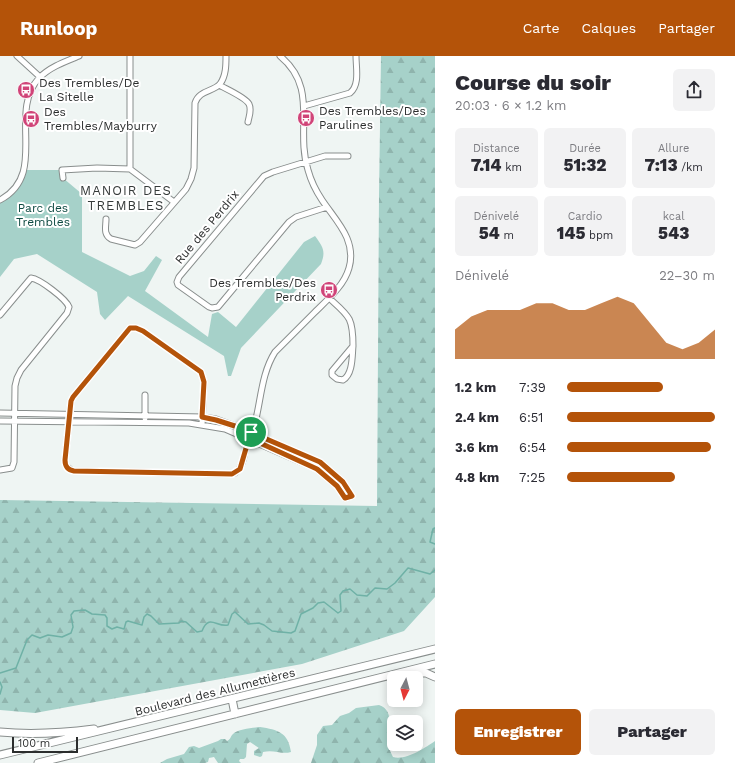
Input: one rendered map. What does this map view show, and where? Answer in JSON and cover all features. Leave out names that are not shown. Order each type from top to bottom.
[{"type":"highway","name":"Boulevard des Allumettières","points":[[0,755],[435,649]]},
{"type":"highway","points":[[38,763],[435,664]]},
{"type":"highway","points":[[382,678],[420,672],[435,677]]},
{"type":"highway","points":[[232,699],[235,714]]},
{"type":"highway","points":[[0,732],[65,732],[101,728],[194,708]]},
{"type":"street","points":[[17,56],[40,77]]},
{"type":"street","points":[[0,200],[14,190],[23,176],[26,163],[27,102],[32,88],[40,77],[54,66],[79,56]]},
{"type":"street","points":[[130,56],[130,169]]},
{"type":"street","points":[[106,219],[106,232],[108,237],[117,241],[135,245],[140,242],[188,186],[194,168],[196,99],[202,93],[219,85],[225,72],[226,56]]},
{"type":"street","points":[[202,424],[204,382],[201,372],[143,331],[133,328],[127,331],[73,397],[71,401],[65,463],[68,468],[74,471],[232,474],[240,469],[251,432],[254,427],[271,358],[275,352],[329,298],[345,278],[350,267],[350,245],[346,235],[314,188],[306,162],[303,140],[304,106],[301,86],[286,61],[280,56]]},
{"type":"street","points":[[286,61],[289,56]]},
{"type":"street","points":[[304,106],[352,92],[356,84],[356,56]]},
{"type":"street","points":[[219,85],[244,99],[249,104],[250,111],[248,122]]},
{"type":"street","points":[[306,162],[324,156],[348,156]]},
{"type":"street","name":"Rue des Perdrix","points":[[306,162],[264,176],[179,277],[177,282],[178,285],[209,307],[218,307],[289,222],[296,217],[327,207]]},
{"type":"street","points":[[63,178],[62,170],[97,168],[130,169],[174,202]]},
{"type":"street","points":[[0,314],[31,278],[39,280],[66,302],[68,307],[67,313],[19,374],[15,386],[13,466],[9,470],[0,470]]},
{"type":"street","points":[[329,298],[349,317],[352,326],[353,346],[348,376],[343,380],[337,379],[332,375],[334,368],[353,346]]},
{"type":"street","points":[[144,423],[145,395]]},
{"type":"street","points":[[0,413],[202,417],[228,423],[320,462],[343,482],[352,496],[345,498],[337,486],[317,469],[249,438],[225,429],[202,424],[0,421]]},
{"type":"green space","points":[[381,56],[435,56],[435,597],[404,631],[302,664],[35,713],[0,710],[0,500],[377,506]]},
{"type":"green space","name":"Parc des Trembles","points":[[24,170],[62,170],[63,178],[82,194],[82,252],[130,276],[144,271],[156,256],[162,260],[145,291],[208,337],[212,314],[218,312],[236,327],[304,242],[315,236],[323,249],[323,260],[321,264],[241,348],[231,376],[228,376],[224,356],[128,296],[105,320],[100,314],[97,292],[37,254],[14,259],[0,277],[0,200],[10,193]]},
{"type":"green space","points":[[379,705],[384,708],[388,715],[387,751],[390,751],[393,757],[398,758],[409,756],[418,751],[423,751],[423,748],[435,741],[435,763],[311,763],[317,745],[317,735],[323,726],[332,725],[340,716],[349,713],[356,708]]},
{"type":"green space","points":[[260,727],[272,729],[285,736],[290,745],[291,752],[284,753],[267,751],[263,752],[262,756],[260,757],[254,755],[254,751],[259,748],[250,742],[247,744],[246,757],[244,759],[240,759],[239,761],[241,763],[218,763],[214,757],[209,758],[208,762],[205,763],[160,763],[167,759],[184,754],[189,747],[194,746],[199,748],[221,739],[225,739],[227,741],[235,732]]},
{"type":"waterway","points":[[435,528],[433,529],[430,542],[435,544]]},
{"type":"waterway","points":[[0,673],[16,668],[27,640],[32,635],[40,638],[48,635],[62,637],[71,633],[73,627],[71,615],[74,611],[85,610],[92,614],[105,615],[107,618],[107,626],[112,629],[117,627],[124,629],[126,622],[128,621],[142,625],[144,617],[147,614],[159,624],[179,623],[181,621],[186,622],[197,632],[202,631],[207,623],[210,622],[220,625],[228,625],[232,614],[235,612],[248,624],[259,623],[272,631],[291,633],[295,631],[301,614],[313,608],[318,603],[324,602],[338,613],[341,611],[340,595],[343,591],[350,589],[357,595],[367,596],[375,588],[387,589],[395,583],[408,568],[430,574],[435,570]]},
{"type":"waterway","points":[[0,682],[2,687],[0,694]]},
{"type":"place","name":"Des Trembles/De La Sitelle","points":[[26,90]]},
{"type":"place","name":"Des Trembles/Des Parulines","points":[[306,118]]},
{"type":"place","name":"Des Trembles/Mayburry","points":[[31,119]]},
{"type":"place","name":"Des Trembles/Des Perdrix","points":[[329,290]]},
{"type":"district","name":"MANOIR DES TREMBLES","points":[[126,198]]},
{"type":"route","points":[[130,328],[136,328],[143,331],[203,374],[202,417],[228,423],[251,432],[320,462],[343,482],[352,496],[345,498],[337,486],[317,469],[249,438],[240,469],[236,473],[232,474],[74,471],[68,468],[65,463],[71,401],[130,328]]}]
